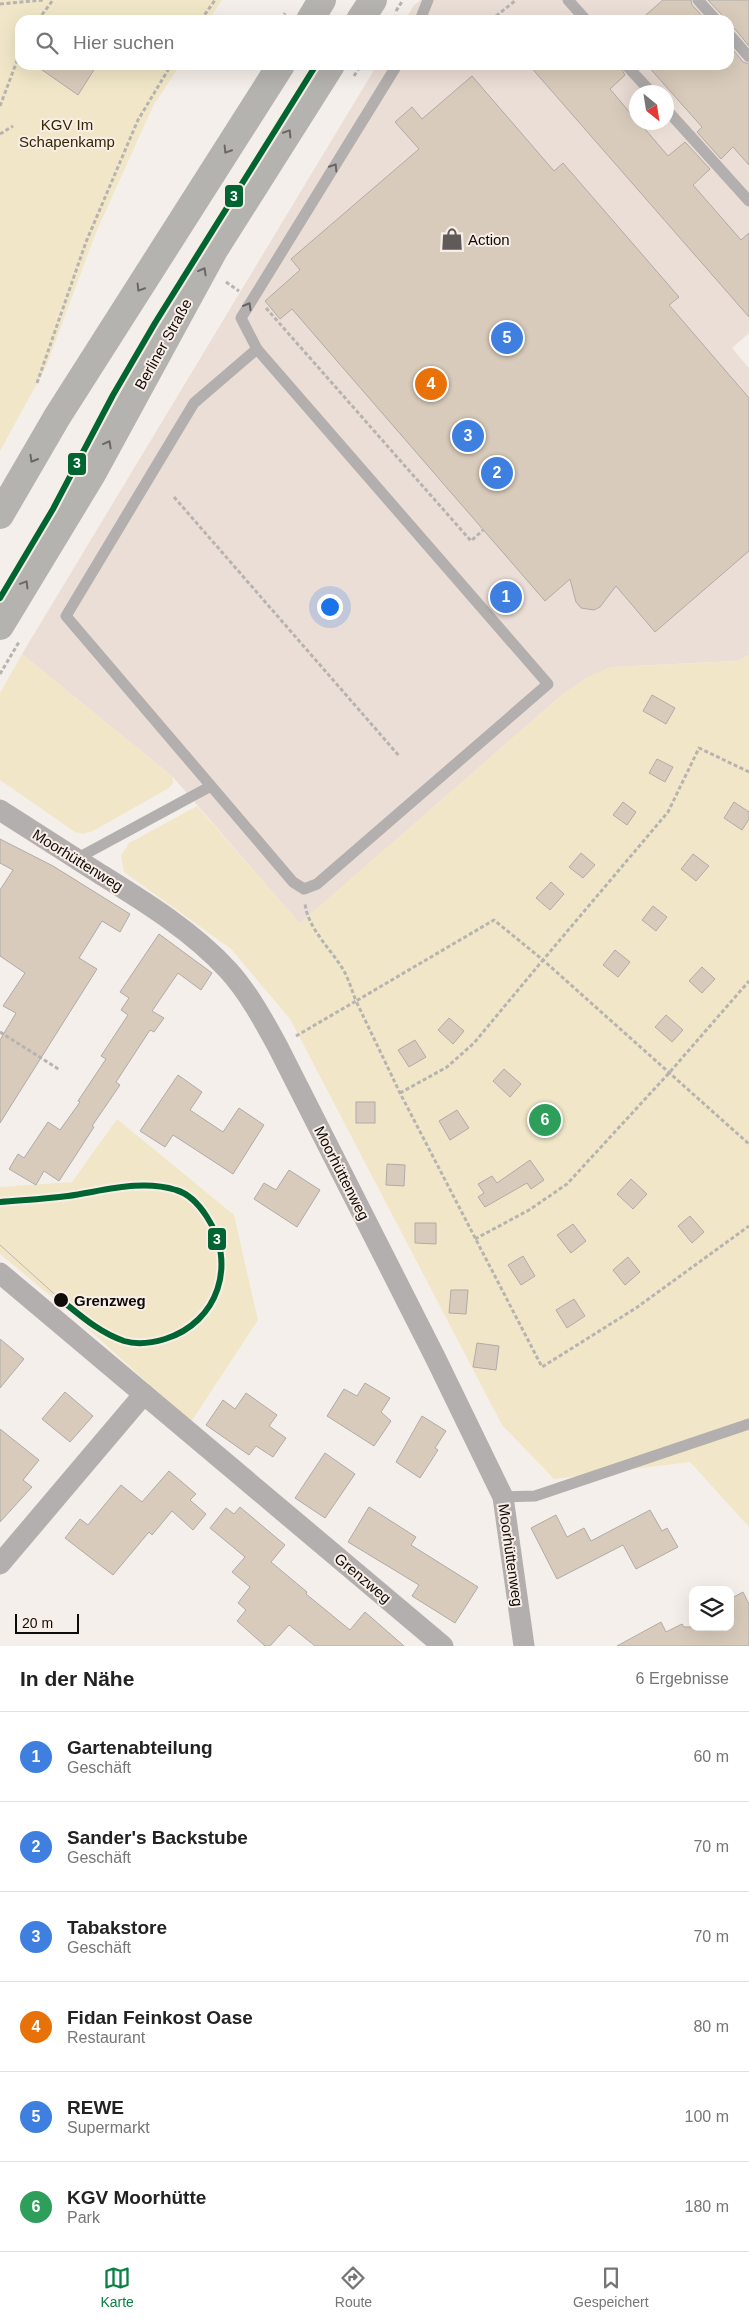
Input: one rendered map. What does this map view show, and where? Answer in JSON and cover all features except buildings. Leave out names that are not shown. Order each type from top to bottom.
[{"type":"main road","points":[[313,15],[322,0]]},
{"type":"main road","points":[[363,15],[373,0]]},
{"type":"main road","points":[[0,516],[58,417],[278,70]]},
{"type":"main road","name":"Berliner Straße","points":[[0,626],[92,474],[214,250],[329,70]]},
{"type":"street","name":"Moorhüttenweg","points":[[0,810],[147,903],[206,948],[229,971],[254,1006],[278,1047],[436,1359],[503,1497],[524,1646]]},
{"type":"street","name":"Grenzweg","points":[[0,1273],[443,1646]]},
{"type":"street","points":[[0,1564],[144,1394]]},
{"type":"lane","points":[[422,15],[428,0]]},
{"type":"lane","points":[[568,0],[582,15]]},
{"type":"lane","points":[[698,0],[712,15]]},
{"type":"lane","points":[[734,40],[749,57]]},
{"type":"lane","points":[[257,349],[194,403],[66,616],[293,882],[304,889],[317,884],[548,684],[257,349],[241,318],[394,70]]},
{"type":"lane","points":[[631,70],[645,85]]},
{"type":"lane","points":[[674,118],[749,201]]},
{"type":"lane","points":[[76,859],[211,786]]},
{"type":"lane","points":[[503,1497],[535,1496],[749,1424]]},
{"type":"path","points":[[0,4],[42,0]]},
{"type":"path","points":[[42,15],[53,0]]},
{"type":"path","points":[[204,15],[215,0]]},
{"type":"path","points":[[497,15],[516,0]]},
{"type":"path","points":[[0,106],[15,66]]},
{"type":"path","points":[[37,383],[86,242],[138,120],[168,70]]},
{"type":"path","points":[[0,134],[13,126]]},
{"type":"path","points":[[226,282],[271,310],[471,541],[483,530]]},
{"type":"path","points":[[174,497],[400,757]]},
{"type":"path","points":[[400,1093],[447,1067],[474,1043],[668,812],[699,748],[749,772]]},
{"type":"path","points":[[304,889],[306,911],[344,972],[400,1093],[542,1367],[636,1308],[749,1226]]},
{"type":"path","points":[[278,1047],[494,920],[543,960],[749,1144]]},
{"type":"path","points":[[475,1239],[529,1210],[567,1184],[669,1073],[749,981]]},
{"type":"path","points":[[0,1032],[60,1070]]},
{"type":"shaded area","points":[[421,0],[749,0],[749,333],[732,348],[749,368],[749,655],[737,661],[611,667],[564,693],[300,924],[173,777],[22,654],[374,70],[734,70],[734,15],[408,15],[414,5]]},
{"type":"green space","name":"KGV Im Schapenkamp","points":[[0,0],[222,0],[212,15],[15,15],[15,70],[177,70],[153,106],[95,235],[46,367],[0,451]]},
{"type":"green space","points":[[22,654],[173,777],[173,783],[169,788],[93,831],[83,834],[75,832],[0,780],[0,693]]},
{"type":"green space","points":[[749,655],[749,1527],[690,1462],[554,1479],[502,1425],[290,1019],[231,949],[124,872],[121,856],[129,843],[197,806],[300,923],[564,693],[586,678],[611,667],[737,661]]},
{"type":"green space","points":[[117,1119],[234,1215],[258,1320],[191,1422],[66,1309],[0,1254],[0,1187],[72,1182]]},
{"type":"tram line","points":[[0,1245],[61,1300]]},
{"type":"transit line","name":"3","points":[[0,598],[53,509],[113,395],[155,323],[313,70]]},
{"type":"transit line","name":"3","points":[[0,1202],[68,1196],[122,1187],[163,1187],[186,1194],[194,1201],[207,1217],[216,1235],[221,1253],[218,1289],[210,1305],[199,1319],[184,1331],[165,1339],[155,1342],[134,1343],[115,1338],[83,1318],[61,1300]]},
{"type":"place","name":"Action","points":[[452,239]]},
{"type":"place","name":"REWE","points":[[507,338]]},
{"type":"place","name":"Fidan Feinkost Oase","points":[[431,384]]},
{"type":"place","name":"Tabakstore","points":[[468,436]]},
{"type":"place","name":"Sander's Backstube","points":[[497,473]]},
{"type":"place","name":"Gartenabteilung","points":[[506,597]]},
{"type":"place","name":"KGV Moorhütte","points":[[545,1120]]},
{"type":"place","name":"Grenzweg","points":[[61,1300]]}]
